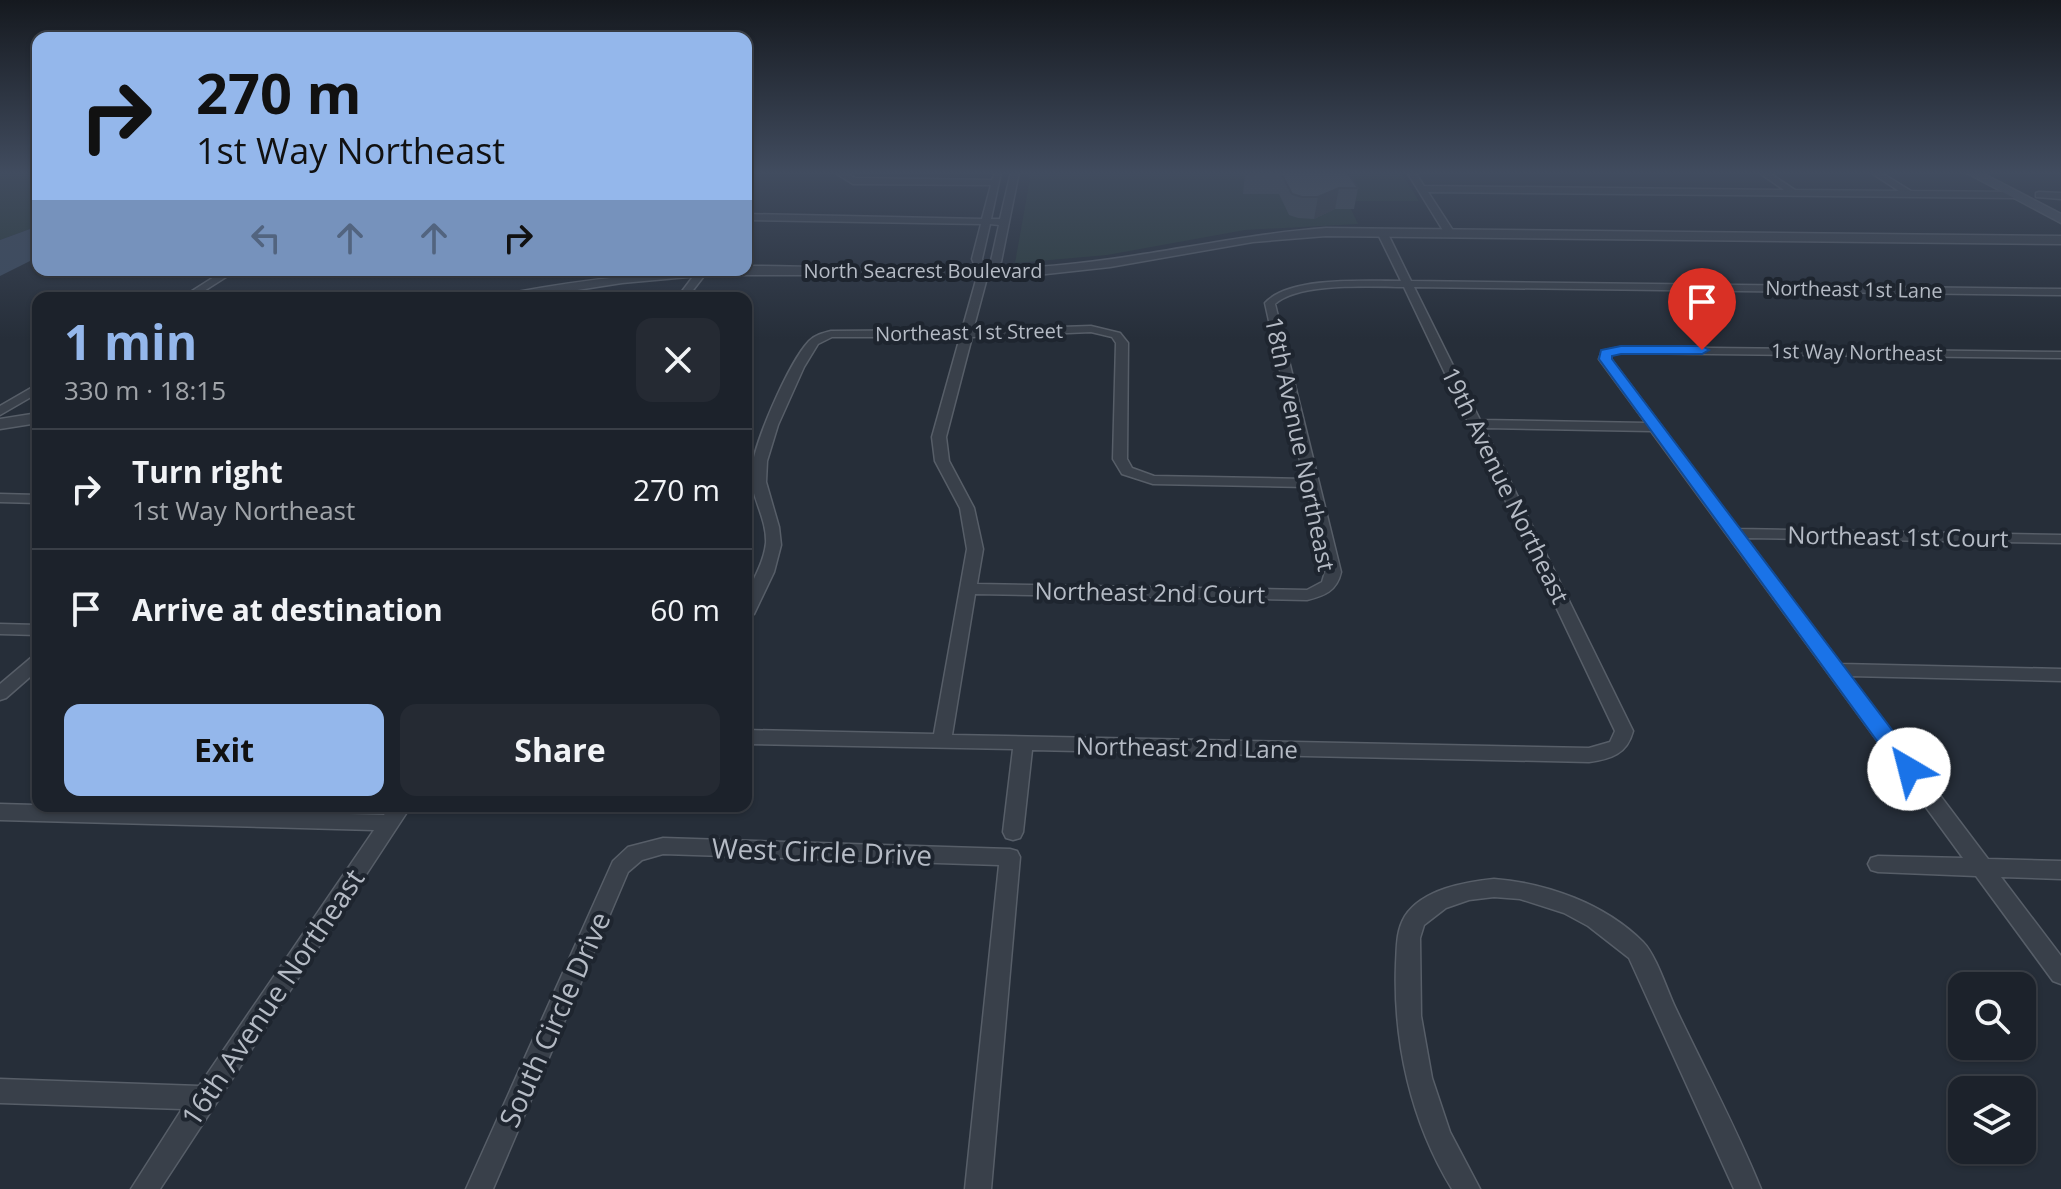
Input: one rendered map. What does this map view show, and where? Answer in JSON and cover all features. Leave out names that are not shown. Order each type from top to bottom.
[{"type":"street","points":[[983,273],[977,259],[984,227]]},
{"type":"street","points":[[942,741],[975,549],[972,524],[961,493],[942,461],[939,437],[983,273],[996,262],[1004,227]]},
{"type":"street","points":[[1446,227],[1449,232]]},
{"type":"street","name":"North Seacrest Boulevard","points":[[752,272],[983,273],[1102,264],[1262,236],[1382,232],[2061,240]]},
{"type":"street","name":"19th Avenue Northeast","points":[[1382,232],[1624,731],[1622,741]]},
{"type":"street","points":[[196,292],[222,276]]},
{"type":"street","name":"North Seacrest Boulevard","points":[[542,292],[656,276]]},
{"type":"street","points":[[687,292],[699,276]]},
{"type":"street","name":"Northeast 1st Lane","points":[[1408,284],[2061,292]]},
{"type":"street","name":"18th Avenue Northeast","points":[[1328,587],[1333,580],[1333,572],[1271,300],[1280,294],[1323,287],[1408,284]]},
{"type":"street","name":"Northeast 1st Street","points":[[754,498],[766,434],[812,345],[822,337],[840,333],[967,334],[1091,329],[1116,335],[1122,343],[1120,459],[1127,471],[1153,480],[1312,483]]},
{"type":"street","name":"1st Way Northeast","points":[[1656,427],[1605,359],[1606,353],[1677,350],[2061,355]]},
{"type":"street","points":[[0,411],[32,392]]},
{"type":"street","points":[[0,424],[32,419]]},
{"type":"street","points":[[1477,424],[1656,427],[2061,974]]},
{"type":"street","points":[[0,498],[32,499]]},
{"type":"street","points":[[752,601],[769,565],[774,541],[772,526],[754,498]]},
{"type":"street","name":"Northeast 1st Court","points":[[1734,533],[2061,539]]},
{"type":"street","name":"Northeast 2nd Court","points":[[970,589],[1307,595],[1328,587]]},
{"type":"street","points":[[0,629],[32,630]]},
{"type":"street","points":[[0,694],[32,666]]},
{"type":"street","points":[[1835,670],[2061,675]]},
{"type":"street","name":"Northeast 2nd Lane","points":[[752,737],[1589,755],[1616,749],[1622,741]]},
{"type":"street","points":[[1013,832],[1023,743]]},
{"type":"street","points":[[0,812],[395,814]]},
{"type":"street","name":"16th Avenue Northeast","points":[[144,1189],[395,814]]},
{"type":"street","name":"West Circle Drive","points":[[635,853],[663,846],[1010,857],[978,1189]]},
{"type":"street","name":"South Circle Drive","points":[[479,1189],[620,867],[635,853]]},
{"type":"street","points":[[1878,864],[2061,870]]},
{"type":"street","points":[[1467,1189],[1454,1171],[1424,1095],[1418,1070],[1410,1030],[1406,976],[1410,928],[1432,906],[1446,898],[1463,892],[1502,889],[1565,903],[1619,935],[1637,951],[1748,1189]]},
{"type":"street","points":[[0,1091],[204,1098]]},
{"type":"shaded area","points":[[0,227],[32,227],[32,228],[0,240]]},
{"type":"shaded area","points":[[1021,227],[1292,227],[1245,230],[1107,255],[1015,263]]},
{"type":"water","points":[[32,228],[32,260],[0,276],[0,240]]},
{"type":"route","points":[[1702,350],[1621,350],[1606,353],[1605,359],[1909,769]]}]
